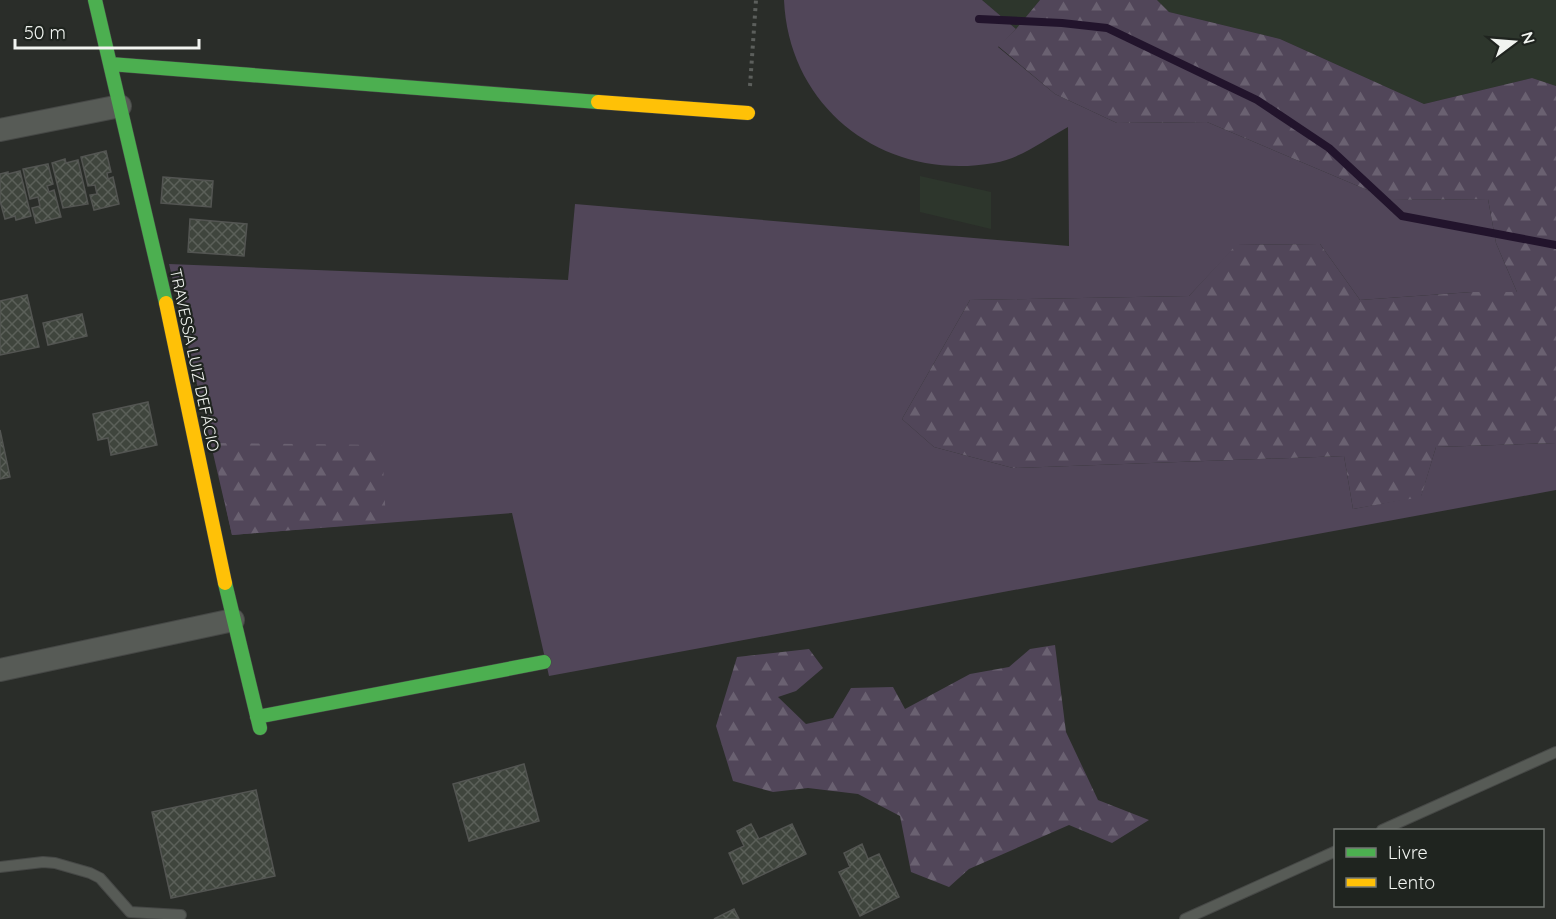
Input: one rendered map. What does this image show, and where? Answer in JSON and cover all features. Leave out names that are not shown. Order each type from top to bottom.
[{"type":"street","name":"TRAVESSA LUIZ DEFÁCIO","points":[[95,0],[155,253],[233,620],[259,723],[544,662]]},
{"type":"street","points":[[110,64],[748,113]]},
{"type":"street","points":[[0,130],[120,106]]},
{"type":"street","points":[[0,670],[233,620]]},
{"type":"lane","points":[[1386,829],[1556,752]]},
{"type":"lane","points":[[1185,919],[1334,851]]},
{"type":"lane","points":[[0,867],[32,862],[55,863],[100,878],[130,912],[181,915]]},
{"type":"path","points":[[748,113],[756,0]]},
{"type":"shaded area","points":[[982,0],[1040,0],[1016,29]]},
{"type":"shaded area","points":[[1157,0],[1556,0],[1556,86],[1532,78],[1424,104],[1280,39],[1169,12]]},
{"type":"shaded area","points":[[920,176],[991,192],[991,229],[920,212]]},
{"type":"green space","points":[[784,0],[982,0],[1016,29],[998,47],[1055,94],[1117,123],[1207,122],[1391,200],[1488,199],[1496,243],[1517,292],[1472,292],[1360,300],[1320,244],[1237,245],[1189,296],[970,300],[902,419],[934,447],[1013,468],[1344,456],[1353,509],[1421,496],[1436,447],[1556,443],[1556,490],[549,676],[512,513],[232,535],[169,264],[568,280],[575,204],[1069,246],[1068,127],[1023,153],[994,163],[954,166],[917,161],[882,149],[851,130],[824,105],[804,75],[790,40]]},
{"type":"green space","points":[[1040,0],[1157,0],[1169,12],[1280,39],[1424,104],[1532,78],[1556,86],[1556,443],[1436,447],[1421,497],[1353,509],[1344,456],[1013,468],[934,447],[902,419],[970,300],[1189,296],[1236,245],[1320,244],[1360,300],[1472,292],[1517,292],[1496,243],[1488,199],[1391,200],[1207,122],[1117,123],[1055,94],[998,46],[1016,29]]},
{"type":"green space","points":[[212,443],[382,445],[386,522],[232,535]]},
{"type":"green space","points":[[1055,645],[1066,732],[1098,800],[1149,820],[1112,843],[1069,825],[969,869],[949,887],[911,872],[900,816],[858,794],[808,788],[773,792],[733,781],[716,726],[737,657],[809,649],[823,668],[796,691],[778,697],[806,724],[833,718],[851,688],[893,687],[905,709],[970,674],[1009,667],[1030,649]]},
{"type":"building","points":[[106,151],[111,172],[107,173],[108,179],[113,177],[119,204],[94,210],[90,195],[97,194],[95,185],[88,186],[81,157]]},
{"type":"building","points":[[65,159],[66,163],[78,160],[88,204],[63,208],[52,163]]},
{"type":"building","points":[[48,164],[53,184],[47,186],[49,192],[54,190],[61,217],[36,223],[32,208],[40,206],[38,197],[30,199],[23,169]]},
{"type":"building","points":[[20,171],[31,216],[16,220],[15,216],[5,219],[0,201],[0,174]]},
{"type":"building","points":[[163,177],[213,181],[211,207],[161,203]]},
{"type":"building","points":[[190,219],[247,224],[244,256],[188,252]]},
{"type":"building","points":[[27,295],[39,347],[0,355],[0,301]]},
{"type":"building","points":[[82,314],[87,336],[48,345],[43,323]]},
{"type":"building","points":[[148,402],[157,445],[111,455],[108,438],[98,440],[93,414]]},
{"type":"building","points":[[0,430],[10,477],[0,479]]},
{"type":"building","points":[[524,764],[539,821],[469,841],[453,784]]},
{"type":"building","points":[[256,790],[275,876],[171,898],[152,812]]},
{"type":"building","points":[[751,824],[759,839],[792,824],[806,854],[743,884],[729,853],[744,846],[737,831]]},
{"type":"building","points":[[862,844],[868,859],[879,854],[899,897],[860,916],[839,872],[850,867],[844,853]]},
{"type":"building","points":[[734,909],[739,919],[714,919]]},
{"type":"waterway","points":[[979,19],[1062,23],[1107,28],[1257,100],[1329,148],[1402,216],[1556,245]]},
{"type":"traffic: fast","points":[[95,0],[166,303]]},
{"type":"traffic: fast","points":[[110,64],[598,102]]},
{"type":"traffic: fast","points":[[225,583],[260,728]]},
{"type":"traffic: fast","points":[[257,717],[544,662]]},
{"type":"traffic: slow","points":[[598,102],[748,113]]},
{"type":"traffic: slow","points":[[166,303],[225,583]]}]
